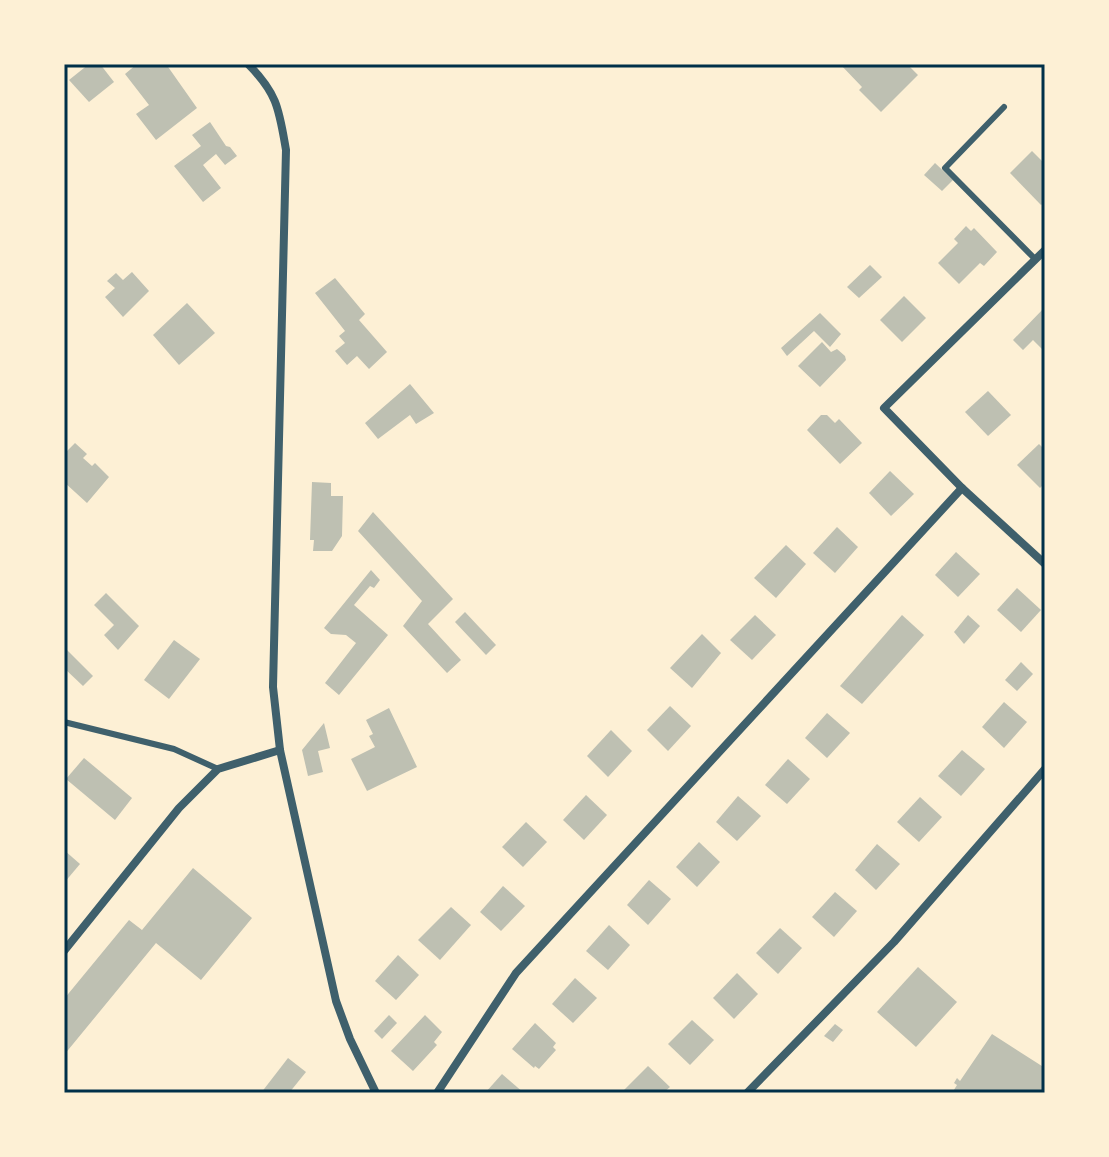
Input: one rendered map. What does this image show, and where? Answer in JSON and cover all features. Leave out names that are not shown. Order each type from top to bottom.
[{"type":"street","points":[[248,64],[272,91],[286,150],[273,687],[280,750],[336,1001],[376,1093]]},
{"type":"street","points":[[1045,250],[884,408],[962,488],[1045,564]]},
{"type":"street","points":[[1035,259],[1045,266]]},
{"type":"street","points":[[437,1093],[516,973],[962,488]]},
{"type":"street","points":[[64,951],[179,808],[218,769],[280,750]]},
{"type":"street","points":[[747,1093],[894,942],[1045,769]]},
{"type":"lane","points":[[1004,107],[945,168],[1035,259]]},
{"type":"lane","points":[[64,722],[174,749],[218,769]]},
{"type":"building","points":[[89,64],[100,64],[114,82],[89,102],[69,80]]},
{"type":"building","points":[[137,64],[166,64],[197,108],[156,140],[136,114],[149,105],[125,74]]},
{"type":"building","points":[[840,64],[907,64],[918,75],[881,112],[859,90],[862,87]]},
{"type":"building","points":[[210,122],[237,156],[225,165],[216,154],[203,165],[221,188],[203,202],[174,166],[201,146],[192,135]]},
{"type":"building","points":[[1032,151],[1045,164],[1045,202],[1041,205],[1010,173]]},
{"type":"building","points":[[935,163],[953,180],[942,191],[924,175]]},
{"type":"building","points":[[966,226],[971,231],[974,228],[997,252],[984,266],[980,263],[959,284],[938,263],[958,243],[954,239]]},
{"type":"building","points":[[870,265],[882,277],[859,298],[847,287]]},
{"type":"building","points":[[132,272],[149,291],[123,317],[105,297],[115,288],[107,281],[116,273],[123,280]]},
{"type":"building","points":[[335,278],[365,314],[359,320],[387,352],[369,369],[357,356],[347,365],[335,351],[345,343],[339,336],[345,331],[315,293]]},
{"type":"building","points":[[904,296],[926,318],[902,342],[880,320]]},
{"type":"building","points":[[187,303],[215,333],[179,365],[153,335]]},
{"type":"building","points":[[1045,307],[1045,352],[1033,340],[1023,350],[1013,340]]},
{"type":"building","points":[[820,313],[841,334],[830,347],[814,331],[787,356],[781,348]]},
{"type":"building","points":[[822,342],[831,352],[837,349],[846,360],[820,387],[798,366]]},
{"type":"building","points":[[410,384],[434,413],[416,424],[410,415],[378,439],[365,423]]},
{"type":"building","points":[[988,391],[1011,415],[988,436],[965,412]]},
{"type":"building","points":[[821,415],[827,415],[835,423],[839,419],[862,443],[840,464],[807,430]]},
{"type":"building","points":[[75,443],[87,454],[83,458],[92,466],[95,463],[109,477],[87,503],[64,482],[67,477],[64,474],[64,454]]},
{"type":"building","points":[[1039,444],[1045,450],[1045,483],[1040,488],[1017,465]]},
{"type":"building","points":[[890,471],[914,494],[891,516],[869,493]]},
{"type":"building","points":[[312,482],[331,483],[331,496],[343,496],[342,536],[332,551],[313,551],[314,540],[310,540]]},
{"type":"building","points":[[373,512],[453,599],[428,624],[461,660],[447,673],[403,626],[422,601],[358,531]]},
{"type":"building","points":[[837,527],[858,547],[835,573],[813,553]]},
{"type":"building","points":[[786,545],[806,564],[776,598],[754,578]]},
{"type":"building","points":[[956,552],[980,574],[958,597],[935,575]]},
{"type":"building","points":[[371,570],[380,580],[374,588],[370,586],[354,605],[388,635],[339,695],[325,683],[356,643],[346,635],[331,634],[324,628]]},
{"type":"building","points":[[1017,588],[1041,610],[1021,632],[997,610]]},
{"type":"building","points":[[106,593],[139,626],[118,650],[104,635],[114,625],[94,605]]},
{"type":"building","points":[[465,612],[496,645],[486,655],[455,622]]},
{"type":"building","points":[[755,615],[776,635],[752,660],[730,640]]},
{"type":"building","points":[[902,615],[924,635],[862,704],[840,686]]},
{"type":"building","points":[[968,615],[980,626],[964,644],[954,632]]},
{"type":"building","points":[[702,634],[721,653],[692,688],[670,668]]},
{"type":"building","points":[[174,640],[200,659],[169,699],[144,680]]},
{"type":"building","points":[[64,647],[93,676],[83,686],[64,668]]},
{"type":"building","points":[[1021,662],[1033,674],[1017,691],[1005,680]]},
{"type":"building","points":[[1004,702],[1027,722],[1004,748],[982,727]]},
{"type":"building","points":[[670,706],[691,726],[668,751],[647,730]]},
{"type":"building","points":[[389,708],[417,767],[367,791],[351,759],[375,747],[366,720]]},
{"type":"building","points":[[827,713],[850,733],[827,758],[805,738]]},
{"type":"building","points":[[324,723],[330,748],[318,751],[323,772],[308,776],[302,750]]},
{"type":"building","points":[[611,730],[632,751],[608,777],[587,756]]},
{"type":"building","points":[[962,750],[985,769],[961,796],[938,776]]},
{"type":"building","points":[[84,758],[132,798],[115,820],[66,779]]},
{"type":"building","points":[[788,759],[810,779],[787,804],[765,785]]},
{"type":"building","points":[[586,795],[607,815],[584,840],[563,820]]},
{"type":"building","points":[[738,796],[761,816],[737,841],[716,822]]},
{"type":"building","points":[[920,797],[942,817],[919,842],[897,822]]},
{"type":"building","points":[[526,822],[547,842],[523,867],[502,847]]},
{"type":"building","points":[[699,842],[720,862],[697,887],[676,867]]},
{"type":"building","points":[[877,844],[900,864],[876,890],[855,870]]},
{"type":"building","points":[[64,850],[80,864],[64,883]]},
{"type":"building","points":[[193,868],[252,918],[201,980],[156,943],[64,1055],[64,999],[129,920],[142,930]]},
{"type":"building","points":[[649,880],[671,899],[648,925],[627,905]]},
{"type":"building","points":[[503,886],[525,906],[501,931],[480,912]]},
{"type":"building","points":[[835,892],[857,911],[834,937],[812,917]]},
{"type":"building","points":[[451,907],[471,925],[440,960],[418,940]]},
{"type":"building","points":[[609,925],[630,945],[608,970],[586,951]]},
{"type":"building","points":[[780,928],[802,948],[778,974],[756,953]]},
{"type":"building","points":[[398,955],[419,975],[396,1000],[375,981]]},
{"type":"building","points":[[918,967],[957,1002],[916,1047],[877,1012]]},
{"type":"building","points":[[737,973],[758,994],[734,1019],[713,998]]},
{"type":"building","points":[[575,978],[597,998],[573,1023],[552,1004]]},
{"type":"building","points":[[389,1015],[397,1023],[382,1039],[374,1031]]},
{"type":"building","points":[[425,1015],[442,1032],[434,1042],[437,1045],[413,1071],[391,1051]]},
{"type":"building","points":[[692,1020],[714,1040],[690,1065],[668,1044]]},
{"type":"building","points":[[535,1023],[556,1043],[553,1047],[556,1050],[539,1069],[512,1049]]},
{"type":"building","points":[[835,1024],[843,1030],[833,1042],[824,1036]]},
{"type":"building","points":[[992,1034],[1045,1068],[1045,1093],[952,1093],[957,1078],[960,1081]]},
{"type":"building","points":[[288,1058],[306,1072],[289,1093],[261,1093]]},
{"type":"building","points":[[648,1066],[670,1087],[663,1093],[627,1093],[624,1090]]},
{"type":"building","points":[[502,1074],[524,1093],[485,1093]]}]
